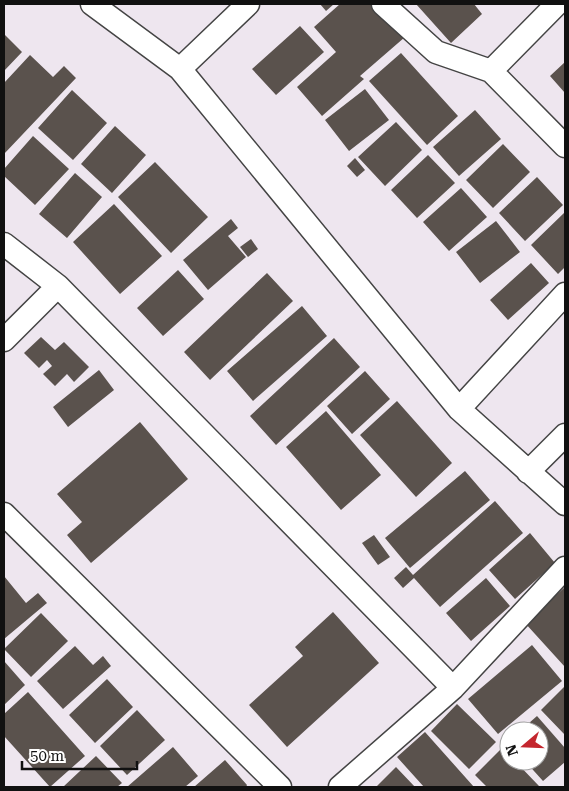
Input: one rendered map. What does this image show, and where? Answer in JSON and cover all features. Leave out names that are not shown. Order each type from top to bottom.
[{"type":"street","points":[[92,4],[180,69],[459,409],[565,504]]},
{"type":"street","points":[[180,69],[248,4]]},
{"type":"street","points":[[383,4],[436,52],[491,71],[565,146]]},
{"type":"street","points":[[491,71],[557,4]]},
{"type":"street","points":[[4,244],[58,286],[453,688]]},
{"type":"street","points":[[4,340],[58,286]]},
{"type":"street","points":[[459,409],[565,294]]},
{"type":"street","points":[[528,472],[565,435]]},
{"type":"street","points":[[4,514],[280,787]]},
{"type":"street","points":[[340,787],[453,688],[565,568]]},
{"type":"shaded area","points":[[4,4],[565,4],[565,787],[4,787]]},
{"type":"building","points":[[320,4],[334,4],[326,11]]},
{"type":"building","points":[[340,4],[376,4],[405,37],[360,76],[364,79],[322,116],[297,87],[336,52],[314,27]]},
{"type":"building","points":[[416,4],[474,4],[482,14],[451,43]]},
{"type":"building","points":[[300,26],[324,52],[276,95],[252,69]]},
{"type":"building","points":[[4,34],[22,52],[4,71]]},
{"type":"building","points":[[401,53],[458,116],[427,145],[369,81]]},
{"type":"building","points":[[30,55],[53,77],[64,66],[76,78],[4,154],[4,83]]},
{"type":"building","points":[[565,62],[565,93],[550,76]]},
{"type":"building","points":[[365,89],[389,120],[349,151],[325,120]]},
{"type":"building","points":[[72,90],[107,123],[73,160],[38,128]]},
{"type":"building","points":[[475,110],[501,139],[459,176],[433,147]]},
{"type":"building","points":[[396,122],[422,150],[385,186],[358,157]]},
{"type":"building","points":[[115,126],[146,155],[112,193],[81,164]]},
{"type":"building","points":[[33,136],[69,169],[35,205],[4,176],[4,169]]},
{"type":"building","points":[[503,144],[530,172],[493,208],[466,180]]},
{"type":"building","points":[[428,155],[455,183],[417,218],[391,190]]},
{"type":"building","points":[[355,158],[365,170],[357,177],[347,166]]},
{"type":"building","points":[[155,162],[208,217],[171,253],[118,197]]},
{"type":"building","points":[[75,173],[102,197],[67,238],[39,214]]},
{"type":"building","points":[[537,177],[563,205],[525,241],[499,213]]},
{"type":"building","points":[[461,188],[487,217],[449,251],[423,222]]},
{"type":"building","points":[[114,204],[162,256],[120,294],[73,242]]},
{"type":"building","points":[[565,212],[565,267],[558,274],[531,245]]},
{"type":"building","points":[[231,219],[238,228],[228,236],[246,257],[208,290],[183,260]]},
{"type":"building","points":[[496,221],[520,252],[480,283],[456,252]]},
{"type":"building","points":[[251,239],[258,249],[248,257],[240,247]]},
{"type":"building","points":[[531,263],[549,283],[508,320],[490,300]]},
{"type":"building","points":[[178,270],[204,299],[163,336],[137,308]]},
{"type":"building","points":[[267,273],[293,301],[210,380],[184,352]]},
{"type":"building","points":[[302,306],[327,336],[253,401],[227,371]]},
{"type":"building","points":[[41,337],[55,350],[64,342],[89,367],[74,382],[67,374],[55,386],[43,374],[52,366],[47,360],[39,368],[24,353]]},
{"type":"building","points":[[334,338],[360,367],[276,445],[250,416]]},
{"type":"building","points":[[99,370],[114,390],[68,427],[53,407]]},
{"type":"building","points":[[365,371],[390,399],[352,434],[327,406]]},
{"type":"building","points":[[397,401],[452,463],[416,497],[360,435]]},
{"type":"building","points":[[326,411],[381,475],[341,510],[286,447]]},
{"type":"building","points":[[140,422],[188,479],[91,563],[67,535],[82,522],[57,494]]},
{"type":"building","points":[[465,471],[490,500],[410,568],[385,538]]},
{"type":"building","points":[[495,501],[523,533],[440,607],[414,578],[403,588],[394,578],[406,567],[413,575]]},
{"type":"building","points":[[530,533],[555,563],[515,599],[489,570]]},
{"type":"building","points":[[374,535],[390,557],[378,565],[362,543]]},
{"type":"building","points":[[4,576],[26,603],[38,593],[47,603],[4,639]]},
{"type":"building","points":[[486,578],[510,606],[471,641],[446,613]]},
{"type":"building","points":[[565,587],[565,667],[525,623]]},
{"type":"building","points":[[333,612],[379,663],[287,747],[249,705],[303,656],[295,647]]},
{"type":"building","points":[[41,613],[68,641],[31,677],[4,649]]},
{"type":"building","points":[[532,645],[562,681],[514,721],[499,721],[498,734],[468,699]]},
{"type":"building","points":[[75,646],[93,665],[103,656],[111,666],[63,709],[37,681]]},
{"type":"building","points":[[4,661],[25,685],[4,705]]},
{"type":"building","points":[[107,679],[133,707],[95,743],[69,715]]},
{"type":"building","points":[[565,686],[565,735],[541,710]]},
{"type":"building","points":[[28,692],[85,756],[50,787],[4,736],[4,714]]},
{"type":"building","points":[[457,704],[496,742],[469,769],[431,731]]},
{"type":"building","points":[[137,710],[165,740],[127,775],[100,746]]},
{"type":"building","points":[[537,716],[541,721],[531,721]]},
{"type":"building","points":[[549,730],[565,748],[565,762],[543,781],[534,771],[549,771]]},
{"type":"building","points":[[425,732],[474,787],[424,787],[397,757]]},
{"type":"building","points":[[173,747],[198,776],[185,787],[127,787]]},
{"type":"building","points":[[499,751],[499,771],[525,771],[539,786],[487,787],[475,775]]},
{"type":"building","points":[[96,756],[122,783],[117,787],[63,787]]},
{"type":"building","points":[[225,760],[247,785],[246,787],[194,787]]},
{"type":"building","points":[[396,767],[415,787],[376,787]]}]
